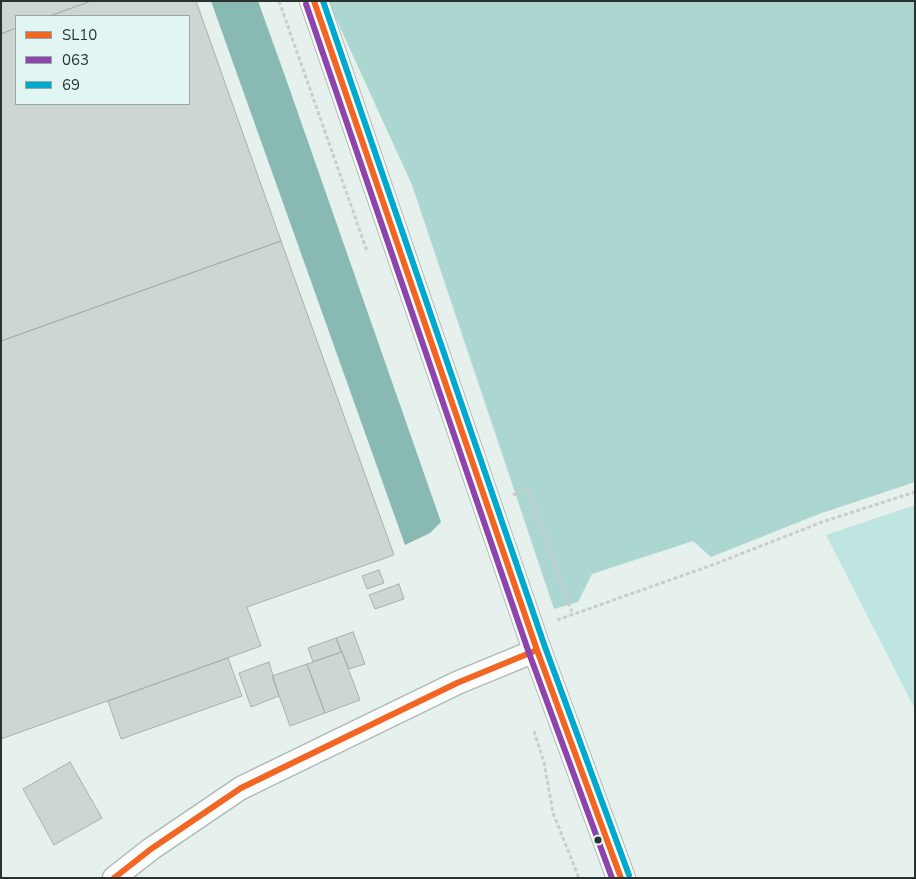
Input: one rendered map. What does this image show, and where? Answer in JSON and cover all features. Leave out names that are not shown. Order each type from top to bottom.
[{"type":"main road","points":[[314,1],[534,640],[621,878]]},
{"type":"street","points":[[114,878],[151,849],[241,788],[457,683],[534,640]]},
{"type":"path","points":[[510,496],[528,489],[573,615]]},
{"type":"path","points":[[534,640],[573,615],[715,564],[822,522],[915,492]]},
{"type":"shaded area","points":[[211,1],[258,1],[285,76],[441,522],[430,533],[405,545]]},
{"type":"shaded area","points":[[328,1],[915,1],[915,482],[819,514],[711,557],[693,541],[592,574],[578,602],[554,609],[412,185]]},
{"type":"shaded area","points":[[915,505],[915,709],[826,535]]},
{"type":"building","points":[[1,1],[91,1],[53,15],[15,15],[15,28],[1,34]]},
{"type":"building","points":[[91,1],[196,1],[281,241],[1,341],[1,34],[15,28],[15,105],[190,105],[190,15],[53,15]]},
{"type":"building","points":[[281,241],[394,555],[247,607],[261,646],[1,739],[1,341]]},
{"type":"building","points":[[379,570],[384,583],[367,589],[362,576]]},
{"type":"building","points":[[399,584],[404,599],[375,609],[369,595]]},
{"type":"building","points":[[353,632],[365,664],[349,669],[336,638]]},
{"type":"building","points":[[336,638],[341,652],[313,662],[308,648]]},
{"type":"building","points":[[342,652],[360,700],[325,713],[307,664]]},
{"type":"building","points":[[228,658],[242,696],[121,739],[108,701]]},
{"type":"building","points":[[269,662],[279,696],[251,707],[239,673]]},
{"type":"building","points":[[307,664],[325,713],[290,726],[272,676]]},
{"type":"building","points":[[70,762],[102,818],[54,845],[23,789]]},
{"type":"transit line","name":"SL10","points":[[314,1],[537,650],[621,878]]},
{"type":"transit line","name":"69","points":[[323,1],[545,647],[629,875]]},
{"type":"transit line","name":"063","points":[[306,4],[529,653],[612,878]]},
{"type":"transit line","name":"SL10","points":[[114,878],[151,849],[241,788],[457,683],[537,650]]}]
